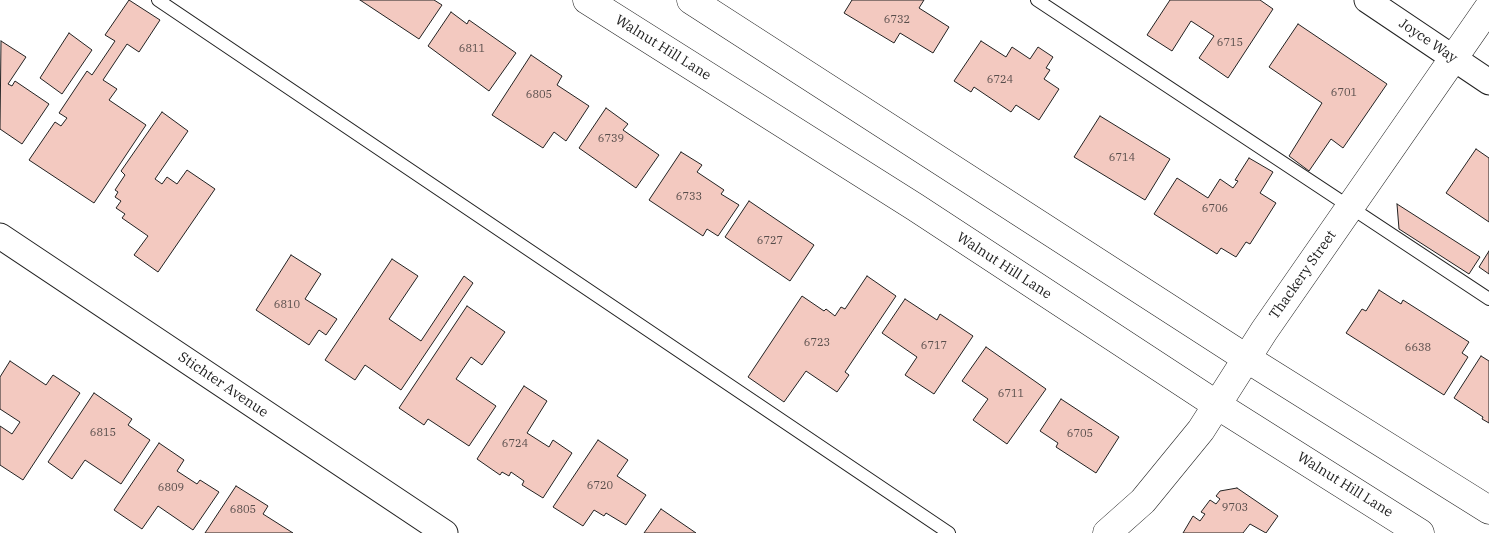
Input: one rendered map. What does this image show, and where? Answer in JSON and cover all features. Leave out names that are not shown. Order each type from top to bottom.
[{"type":"main road","name":"Walnut Hill Lane","points":[[587,0],[915,207],[1217,405],[1420,533]]},
{"type":"main road","points":[[692,0],[1246,358],[1489,510]]},
{"type":"main road","name":"Thackery Street","points":[[1106,533],[1143,501],[1201,430],[1246,358],[1489,7]]},
{"type":"street","name":"Joyce Way","points":[[1367,0],[1489,82]]},
{"type":"street","name":"Stichter Avenue","points":[[0,236],[445,533]]},
{"type":"lane","points":[[158,0],[949,533]]},
{"type":"lane","points":[[1036,0],[1489,299]]},
{"type":"building","points":[[129,0],[160,20],[139,52],[127,44],[103,80],[117,89],[109,100],[146,125],[94,203],[29,160],[55,122],[61,126],[67,118],[59,113],[87,71],[92,75],[115,41],[105,35]]},
{"type":"building","points":[[360,0],[434,0],[442,5],[419,39]]},
{"type":"building","points":[[852,0],[924,0],[919,8],[949,27],[933,53],[900,33],[894,43],[844,13]]},
{"type":"building","points":[[1170,0],[1260,0],[1273,9],[1228,78],[1199,58],[1214,36],[1191,21],[1172,51],[1147,35]]},
{"type":"building","points":[[451,12],[467,24],[469,20],[516,53],[489,91],[428,46]]},
{"type":"building","points":[[1298,24],[1387,84],[1343,148],[1331,139],[1309,171],[1289,156],[1322,103],[1269,67]]},
{"type":"building","points":[[69,33],[92,50],[62,94],[40,78]]},
{"type":"building","points":[[1,41],[26,57],[8,84],[12,86],[15,81],[49,104],[22,144],[0,129]]},
{"type":"building","points":[[981,41],[1006,57],[1012,47],[1030,59],[1038,47],[1053,57],[1046,68],[1050,70],[1044,79],[1059,89],[1039,120],[1016,105],[1011,112],[974,87],[971,92],[954,81]]},
{"type":"building","points":[[531,55],[562,76],[557,85],[589,106],[566,141],[554,132],[543,148],[492,115]]},
{"type":"building","points":[[606,108],[628,124],[623,130],[659,155],[636,188],[579,148]]},
{"type":"building","points":[[162,112],[188,131],[155,179],[162,184],[167,177],[177,184],[187,170],[215,189],[158,272],[134,255],[148,236],[122,218],[125,214],[116,208],[121,201],[115,197],[118,192],[115,190],[125,175],[121,171]]},
{"type":"building","points":[[1100,116],[1170,159],[1145,200],[1074,157]]},
{"type":"building","points":[[1476,149],[1489,158],[1489,222],[1446,193]]},
{"type":"building","points":[[681,152],[702,165],[697,172],[724,190],[721,194],[739,205],[718,236],[707,229],[703,236],[649,200]]},
{"type":"building","points":[[1249,158],[1273,172],[1260,193],[1276,203],[1250,244],[1246,242],[1236,257],[1221,248],[1217,254],[1154,214],[1177,178],[1208,198],[1220,179],[1233,188],[1238,181],[1235,180]]},
{"type":"building","points":[[749,201],[814,245],[790,281],[725,237]]},
{"type":"building","points":[[1397,204],[1480,257],[1469,274],[1399,229]]},
{"type":"building","points":[[1489,251],[1489,274],[1479,267]]},
{"type":"building","points":[[291,255],[321,274],[305,299],[337,319],[326,335],[319,330],[309,345],[256,310]]},
{"type":"building","points":[[392,259],[418,276],[389,319],[421,341],[464,276],[473,283],[401,390],[365,365],[355,380],[325,360]]},
{"type":"building","points":[[867,276],[896,296],[845,372],[849,375],[837,392],[806,371],[784,402],[748,377],[802,296],[835,316],[841,307],[845,309]]},
{"type":"building","points":[[1379,290],[1401,304],[1403,300],[1469,342],[1462,353],[1468,357],[1444,395],[1346,333],[1362,309],[1366,311]]},
{"type":"building","points":[[905,299],[937,320],[940,314],[973,336],[934,394],[905,375],[917,357],[882,333]]},
{"type":"building","points":[[467,306],[505,332],[482,365],[471,357],[456,379],[496,406],[469,446],[428,419],[424,425],[399,408]]},
{"type":"building","points":[[986,347],[1046,389],[1007,444],[973,420],[988,399],[962,381]]},
{"type":"building","points":[[1481,356],[1489,361],[1489,423],[1454,398]]},
{"type":"building","points":[[10,361],[46,385],[53,375],[80,393],[23,480],[0,465],[0,426],[12,434],[20,422],[0,409],[0,377]]},
{"type":"building","points":[[524,386],[547,401],[527,433],[549,447],[553,440],[572,453],[543,498],[522,485],[524,481],[511,472],[509,476],[502,472],[500,475],[477,459]]},
{"type":"building","points":[[94,393],[132,419],[128,425],[150,440],[121,484],[85,460],[72,479],[48,462]]},
{"type":"building","points":[[1061,399],[1119,437],[1096,473],[1056,447],[1058,443],[1040,431]]},
{"type":"building","points":[[598,440],[628,460],[617,476],[646,495],[626,525],[606,513],[604,516],[594,510],[583,526],[553,507]]},
{"type":"building","points":[[159,443],[184,460],[177,471],[197,484],[200,480],[219,492],[193,530],[158,506],[142,529],[114,510]]},
{"type":"building","points":[[236,486],[268,506],[263,514],[293,533],[205,533]]},
{"type":"building","points":[[1237,488],[1278,516],[1266,533],[1250,524],[1243,533],[1183,533],[1193,516],[1200,521],[1205,514],[1201,512],[1210,500],[1216,504],[1220,499],[1216,496],[1220,491]]},
{"type":"building","points":[[661,509],[696,533],[644,533]]}]
